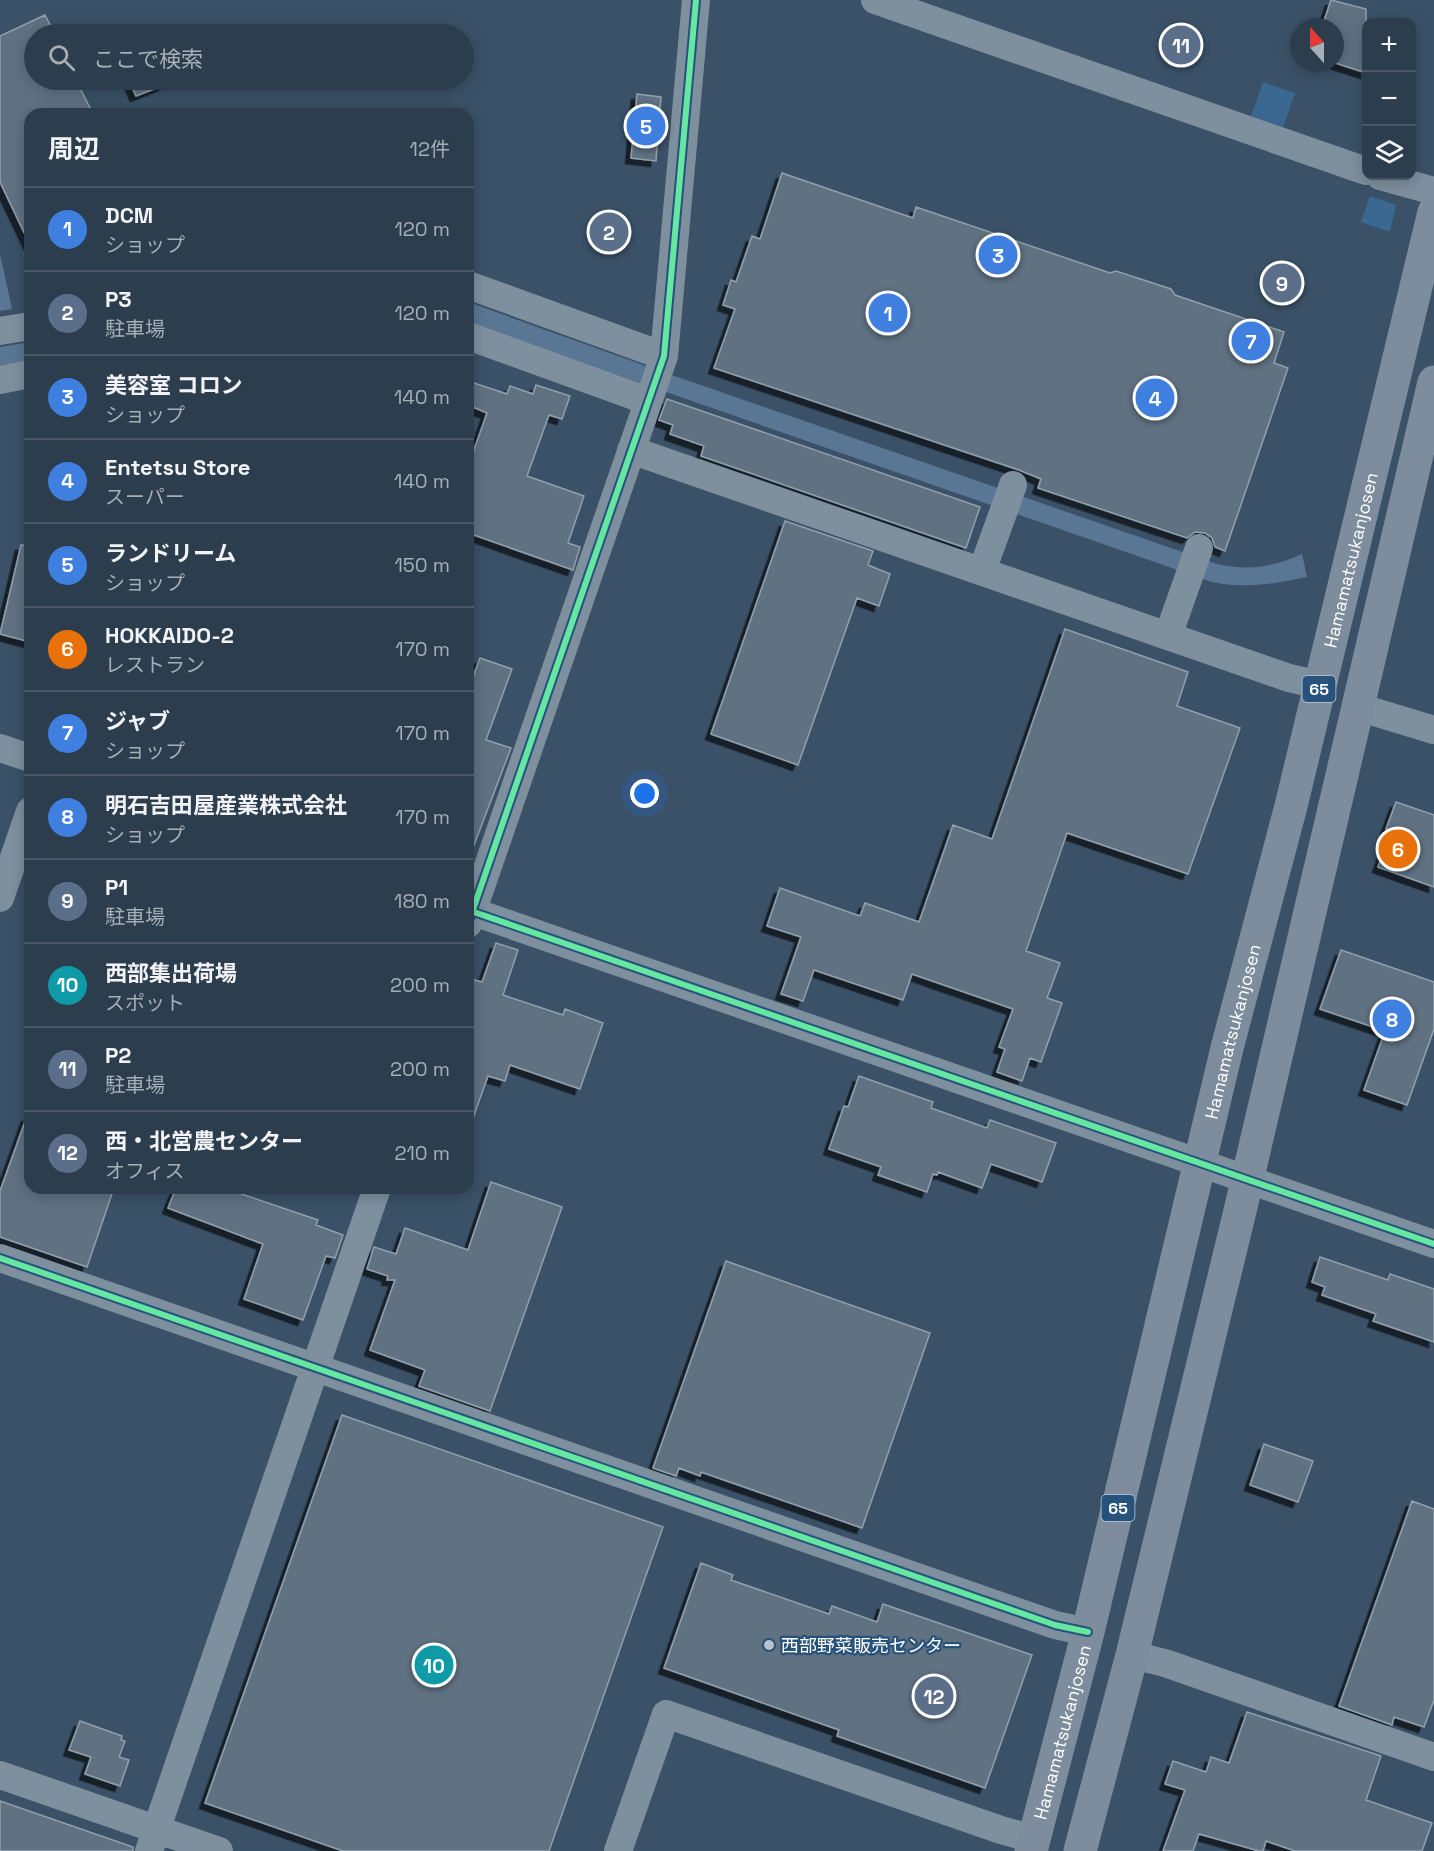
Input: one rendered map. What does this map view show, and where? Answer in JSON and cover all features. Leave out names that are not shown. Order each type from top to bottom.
[{"type":"main road","name":"Hamamatsukanjosen","points":[[1033,1845],[1088,1632],[1200,1164],[1320,685],[1434,213]]},
{"type":"main road","name":"65","points":[[1080,1851],[1132,1655],[1247,1180],[1434,382]]},
{"type":"street","points":[[474,901],[664,356],[696,0]]},
{"type":"street","points":[[875,0],[1362,170]]},
{"type":"street","points":[[1394,180],[1434,191]]},
{"type":"street","points":[[474,287],[664,356]]},
{"type":"street","points":[[0,331],[24,327]]},
{"type":"street","points":[[474,338],[648,400]]},
{"type":"street","points":[[0,380],[24,375]]},
{"type":"street","points":[[632,450],[1290,678],[1320,685]]},
{"type":"street","points":[[982,571],[1009,496]]},
{"type":"street","points":[[1168,636],[1195,560]]},
{"type":"street","points":[[1358,707],[1434,730]]},
{"type":"street","points":[[0,748],[24,757]]},
{"type":"street","points":[[0,898],[24,828]]},
{"type":"street","points":[[474,917],[1434,1244]]},
{"type":"street","points":[[152,1840],[375,1194]]},
{"type":"street","points":[[0,1258],[1055,1625],[1088,1632]]},
{"type":"street","points":[[1132,1655],[1165,1663],[1434,1757]]},
{"type":"street","points":[[618,1851],[666,1714],[1002,1830],[1033,1845]]},
{"type":"street","points":[[0,1775],[152,1840],[219,1851]]},
{"type":"shaded area","points":[[1263,82],[1295,93],[1283,127],[1251,116]]},
{"type":"shaded area","points":[[1370,196],[1396,205],[1390,232],[1361,222]]},
{"type":"shaded area","points":[[0,254],[12,309],[0,311]]},
{"type":"shaded area","points":[[474,304],[646,366],[640,383],[474,324]]},
{"type":"shaded area","points":[[24,343],[24,361],[0,366],[0,347]]},
{"type":"shaded area","points":[[672,375],[1217,564],[1240,567],[1261,566],[1302,554],[1307,577],[1260,585],[1212,582],[666,392]]},
{"type":"building","points":[[1331,0],[1366,9],[1366,18],[1362,18],[1362,72],[1344,66],[1344,18],[1325,18]]},
{"type":"building","points":[[45,15],[50,24],[26,24]]},
{"type":"building","points":[[24,25],[24,90],[81,90],[90,108],[24,108],[24,232],[0,182],[0,36]]},
{"type":"building","points":[[133,90],[151,90],[136,96]]},
{"type":"building","points":[[637,94],[661,97],[656,161],[631,158]]},
{"type":"building","points":[[782,173],[913,218],[916,207],[1110,273],[1116,271],[1171,289],[1175,295],[1284,332],[1274,363],[1288,368],[1225,551],[1215,547],[1212,538],[1205,533],[1195,532],[1187,538],[1038,488],[1041,479],[1019,470],[714,368],[735,309],[723,305],[731,280],[736,282],[752,236],[760,239]]},
{"type":"building","points":[[474,383],[507,394],[510,386],[533,394],[536,385],[570,396],[562,419],[549,415],[527,476],[584,496],[568,543],[580,547],[573,570],[474,535],[474,450],[487,413],[474,408]]},
{"type":"building","points":[[667,399],[980,507],[966,548],[701,456],[704,446],[670,434],[673,425],[659,420]]},
{"type":"building","points":[[785,521],[873,551],[868,565],[890,574],[879,606],[857,598],[798,765],[711,734]]},
{"type":"building","points":[[21,545],[24,545],[24,640],[0,634]]},
{"type":"building","points":[[1065,629],[1188,672],[1177,706],[1240,728],[1188,874],[1067,833],[1026,951],[1060,963],[1047,998],[1062,1003],[1041,1062],[1030,1058],[1022,1081],[997,1072],[1005,1049],[999,1047],[1013,1009],[912,974],[903,1000],[814,970],[803,1001],[781,994],[801,937],[767,926],[780,888],[860,916],[865,903],[919,922],[953,825],[992,839]]},
{"type":"building","points":[[480,658],[512,669],[486,740],[511,748],[474,845],[474,674]]},
{"type":"building","points":[[1396,802],[1434,815],[1434,887],[1378,867],[1391,831],[1386,829]]},
{"type":"building","points":[[496,943],[518,950],[503,995],[563,1015],[565,1009],[603,1023],[580,1089],[510,1065],[505,1081],[488,1076],[474,1116],[474,980],[482,982]]},
{"type":"building","points":[[1341,950],[1434,982],[1434,1029],[1407,1105],[1364,1090],[1385,1031],[1320,1009]]},
{"type":"building","points":[[859,1076],[933,1102],[931,1108],[987,1128],[990,1120],[1056,1143],[1042,1182],[991,1164],[982,1188],[938,1172],[937,1175],[933,1174],[927,1192],[878,1175],[881,1167],[829,1149],[844,1106],[848,1107]]},
{"type":"building","points":[[24,1124],[24,1194],[112,1194],[87,1267],[0,1237],[0,1191]]},
{"type":"building","points":[[491,1182],[562,1207],[490,1411],[419,1386],[425,1370],[370,1350],[395,1280],[387,1280],[388,1276],[367,1269],[374,1247],[396,1254],[405,1228],[468,1250]]},
{"type":"building","points":[[174,1194],[242,1194],[318,1220],[316,1225],[343,1235],[335,1258],[326,1256],[303,1320],[244,1299],[263,1244],[168,1208]]},
{"type":"building","points":[[1320,1257],[1388,1280],[1390,1274],[1434,1289],[1434,1342],[1373,1321],[1376,1314],[1322,1295],[1325,1287],[1312,1282]]},
{"type":"building","points":[[726,1261],[930,1333],[862,1528],[701,1472],[700,1476],[679,1468],[676,1476],[653,1468]]},
{"type":"building","points":[[342,1415],[663,1527],[549,1851],[343,1851],[205,1803]]},
{"type":"building","points":[[1264,1444],[1313,1461],[1298,1502],[1250,1485]]},
{"type":"building","points":[[1412,1501],[1434,1509],[1434,1700],[1424,1727],[1394,1717],[1392,1725],[1339,1706]]},
{"type":"building","points":[[701,1563],[733,1575],[731,1580],[829,1614],[832,1606],[877,1622],[883,1604],[1032,1655],[985,1788],[837,1736],[839,1730],[664,1668]]},
{"type":"building","points":[[1247,1712],[1381,1756],[1366,1800],[1432,1823],[1422,1851],[1295,1851],[1266,1841],[1263,1851],[1259,1851],[1199,1834],[1193,1851],[1163,1851],[1185,1790],[1165,1784],[1173,1761],[1206,1772],[1211,1757],[1229,1763]]},
{"type":"building","points":[[80,1721],[122,1736],[121,1740],[125,1741],[119,1757],[129,1760],[120,1786],[85,1774],[91,1757],[69,1750]]},
{"type":"building","points":[[0,1801],[133,1847],[133,1851],[0,1851]]},
{"type":"cycle path","points":[[474,907],[664,356],[696,0]]},
{"type":"cycle path","points":[[474,912],[1434,1244]]},
{"type":"cycle path","points":[[0,1258],[1055,1625],[1088,1632]]},
{"type":"place","name":"P2","points":[[1181,45]]},
{"type":"place","name":"ランドリーム","points":[[646,126]]},
{"type":"place","name":"P3","points":[[609,232]]},
{"type":"place","name":"美容室 コロン","points":[[998,255]]},
{"type":"place","name":"P1","points":[[1282,283]]},
{"type":"place","name":"DCM","points":[[888,313]]},
{"type":"place","name":"ジャブ","points":[[1251,341]]},
{"type":"place","name":"Entetsu Store","points":[[1155,398]]},
{"type":"place","name":"HOKKAIDO-2","points":[[1398,849]]},
{"type":"place","name":"明石吉田屋産業株式会社","points":[[1392,1019]]},
{"type":"place","name":"西部野菜販売センター","points":[[769,1645]]},
{"type":"place","name":"西部集出荷場","points":[[434,1665]]},
{"type":"place","name":"西・北営農センター","points":[[934,1696]]}]
